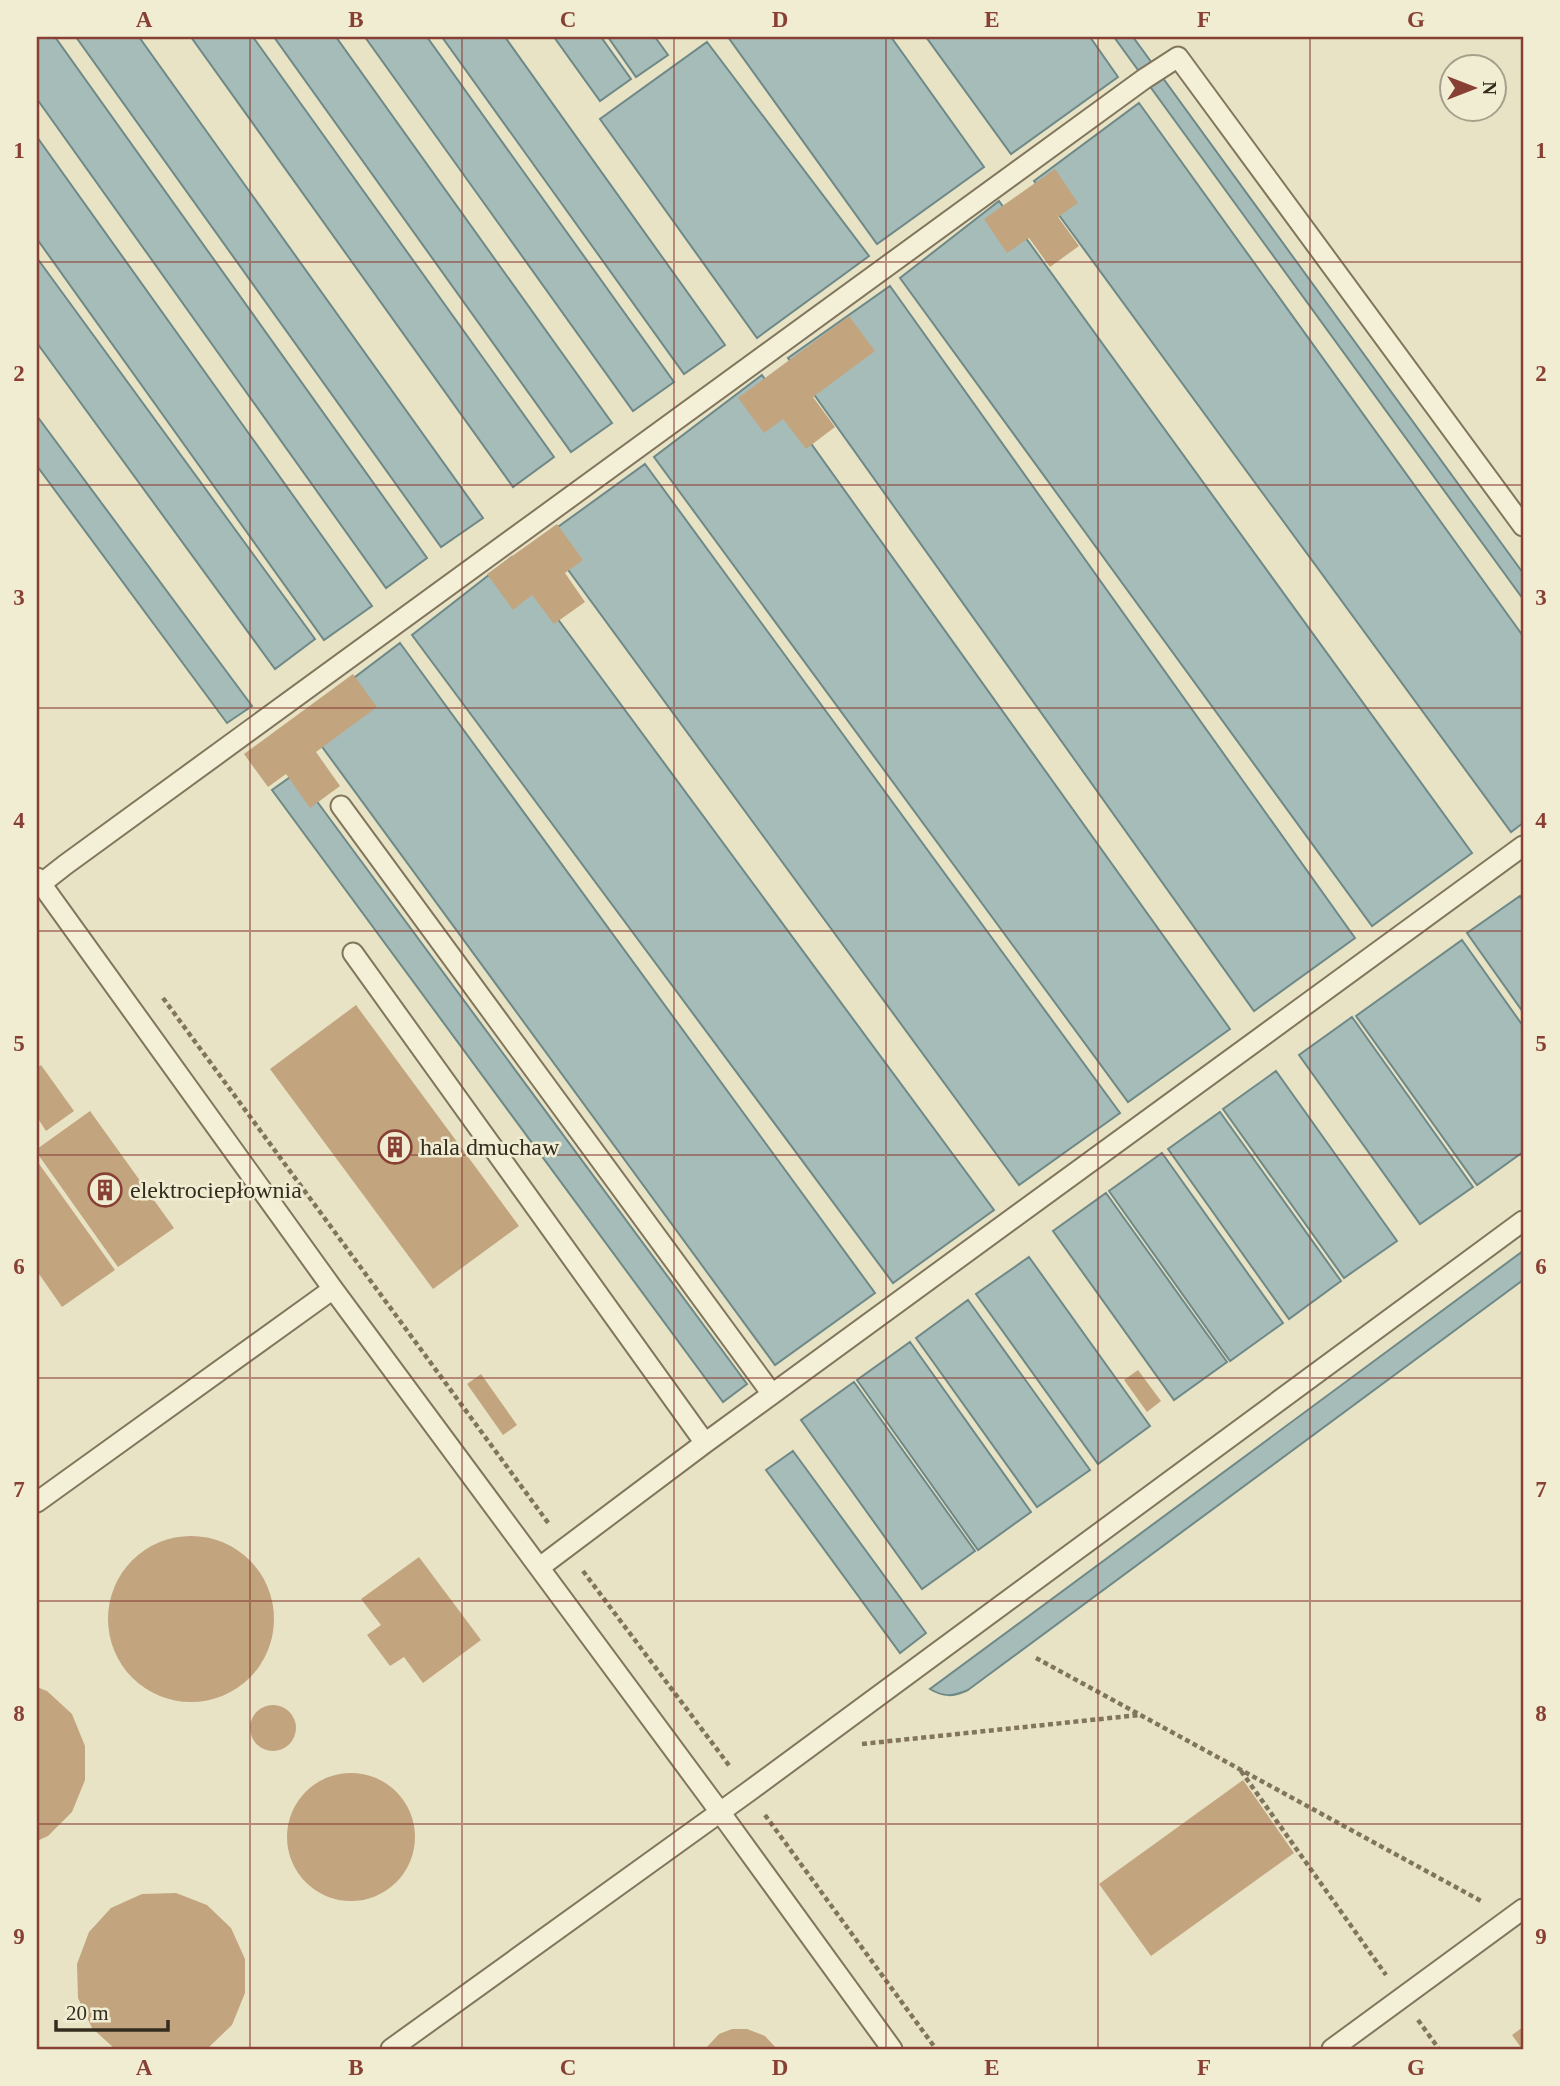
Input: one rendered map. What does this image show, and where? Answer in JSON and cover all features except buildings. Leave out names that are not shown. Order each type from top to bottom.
[{"type":"lane","points":[[892,2049],[38,883],[1178,57],[1523,526]]},
{"type":"lane","points":[[341,806],[772,1394]]},
{"type":"lane","points":[[540,1567],[705,1443],[1523,846]]},
{"type":"lane","points":[[353,953],[705,1443]]},
{"type":"lane","points":[[391,2049],[748,1792],[1523,1221]]},
{"type":"lane","points":[[37,1502],[333,1289]]},
{"type":"lane","points":[[1332,2049],[1517,1913]]},
{"type":"path","points":[[155,988],[936,2049]]},
{"type":"path","points":[[1036,1658],[1241,1771],[1517,1913]]},
{"type":"path","points":[[858,1745],[1139,1715]]},
{"type":"path","points":[[1241,1771],[1439,2049]]},
{"type":"water","points":[[37,37],[55,37],[427,558],[386,588],[37,99]]},
{"type":"water","points":[[76,37],[139,37],[483,518],[441,547]]},
{"type":"water","points":[[191,37],[253,37],[554,457],[513,487]]},
{"type":"water","points":[[274,37],[336,37],[612,423],[571,452]]},
{"type":"water","points":[[365,37],[427,37],[674,382],[633,411]]},
{"type":"water","points":[[442,37],[505,37],[725,345],[684,374]]},
{"type":"water","points":[[554,37],[601,37],[631,79],[600,101]]},
{"type":"water","points":[[608,37],[655,37],[668,55],[636,77]]},
{"type":"water","points":[[728,37],[891,37],[984,167],[877,244]]},
{"type":"water","points":[[926,37],[1090,37],[1118,77],[1011,154]]},
{"type":"water","points":[[1114,37],[1133,37],[1523,573],[1523,599]]},
{"type":"water","points":[[707,42],[869,256],[757,338],[600,119]]},
{"type":"water","points":[[1139,103],[1523,636],[1523,823],[1511,832],[1034,181]]},
{"type":"water","points":[[37,137],[372,606],[324,640],[37,239]]},
{"type":"water","points":[[999,201],[1472,853],[1372,926],[900,278]]},
{"type":"water","points":[[37,258],[315,639],[275,669],[37,343]]},
{"type":"water","points":[[890,286],[1355,938],[1254,1011],[788,358]]},
{"type":"water","points":[[762,375],[1230,1029],[1128,1102],[654,457]]},
{"type":"water","points":[[37,416],[252,706],[227,723],[37,466]]},
{"type":"water","points":[[645,464],[1120,1113],[1019,1185],[544,537]]},
{"type":"water","points":[[512,557],[994,1210],[893,1283],[412,635]]},
{"type":"water","points":[[400,643],[875,1293],[775,1365],[301,718]]},
{"type":"water","points":[[296,773],[747,1384],[723,1402],[272,790]]},
{"type":"water","points":[[1520,896],[1523,901],[1523,1012],[1467,933]]},
{"type":"water","points":[[1462,940],[1523,1026],[1523,1152],[1477,1185],[1356,1016]]},
{"type":"water","points":[[1352,1017],[1473,1187],[1420,1224],[1299,1055]]},
{"type":"water","points":[[1276,1071],[1397,1241],[1344,1278],[1223,1109]]},
{"type":"water","points":[[1220,1112],[1341,1281],[1289,1319],[1168,1149]]},
{"type":"water","points":[[1162,1153],[1283,1323],[1230,1361],[1109,1191]]},
{"type":"water","points":[[1106,1193],[1227,1362],[1174,1400],[1053,1231]]},
{"type":"water","points":[[1523,1251],[1523,1280],[968,1690],[948,1695],[930,1689]]},
{"type":"water","points":[[1029,1257],[1150,1426],[1098,1464],[976,1294]]},
{"type":"water","points":[[968,1300],[1090,1470],[1037,1507],[916,1338]]},
{"type":"water","points":[[910,1342],[1031,1512],[978,1550],[857,1380]]},
{"type":"water","points":[[854,1382],[975,1551],[922,1589],[801,1420]]},
{"type":"water","points":[[793,1451],[926,1633],[900,1653],[766,1470]]},
{"type":"place","name":"hala dmuchaw","points":[[395,1147]]},
{"type":"place","name":"elektrociepłownia","points":[[105,1190]]}]
